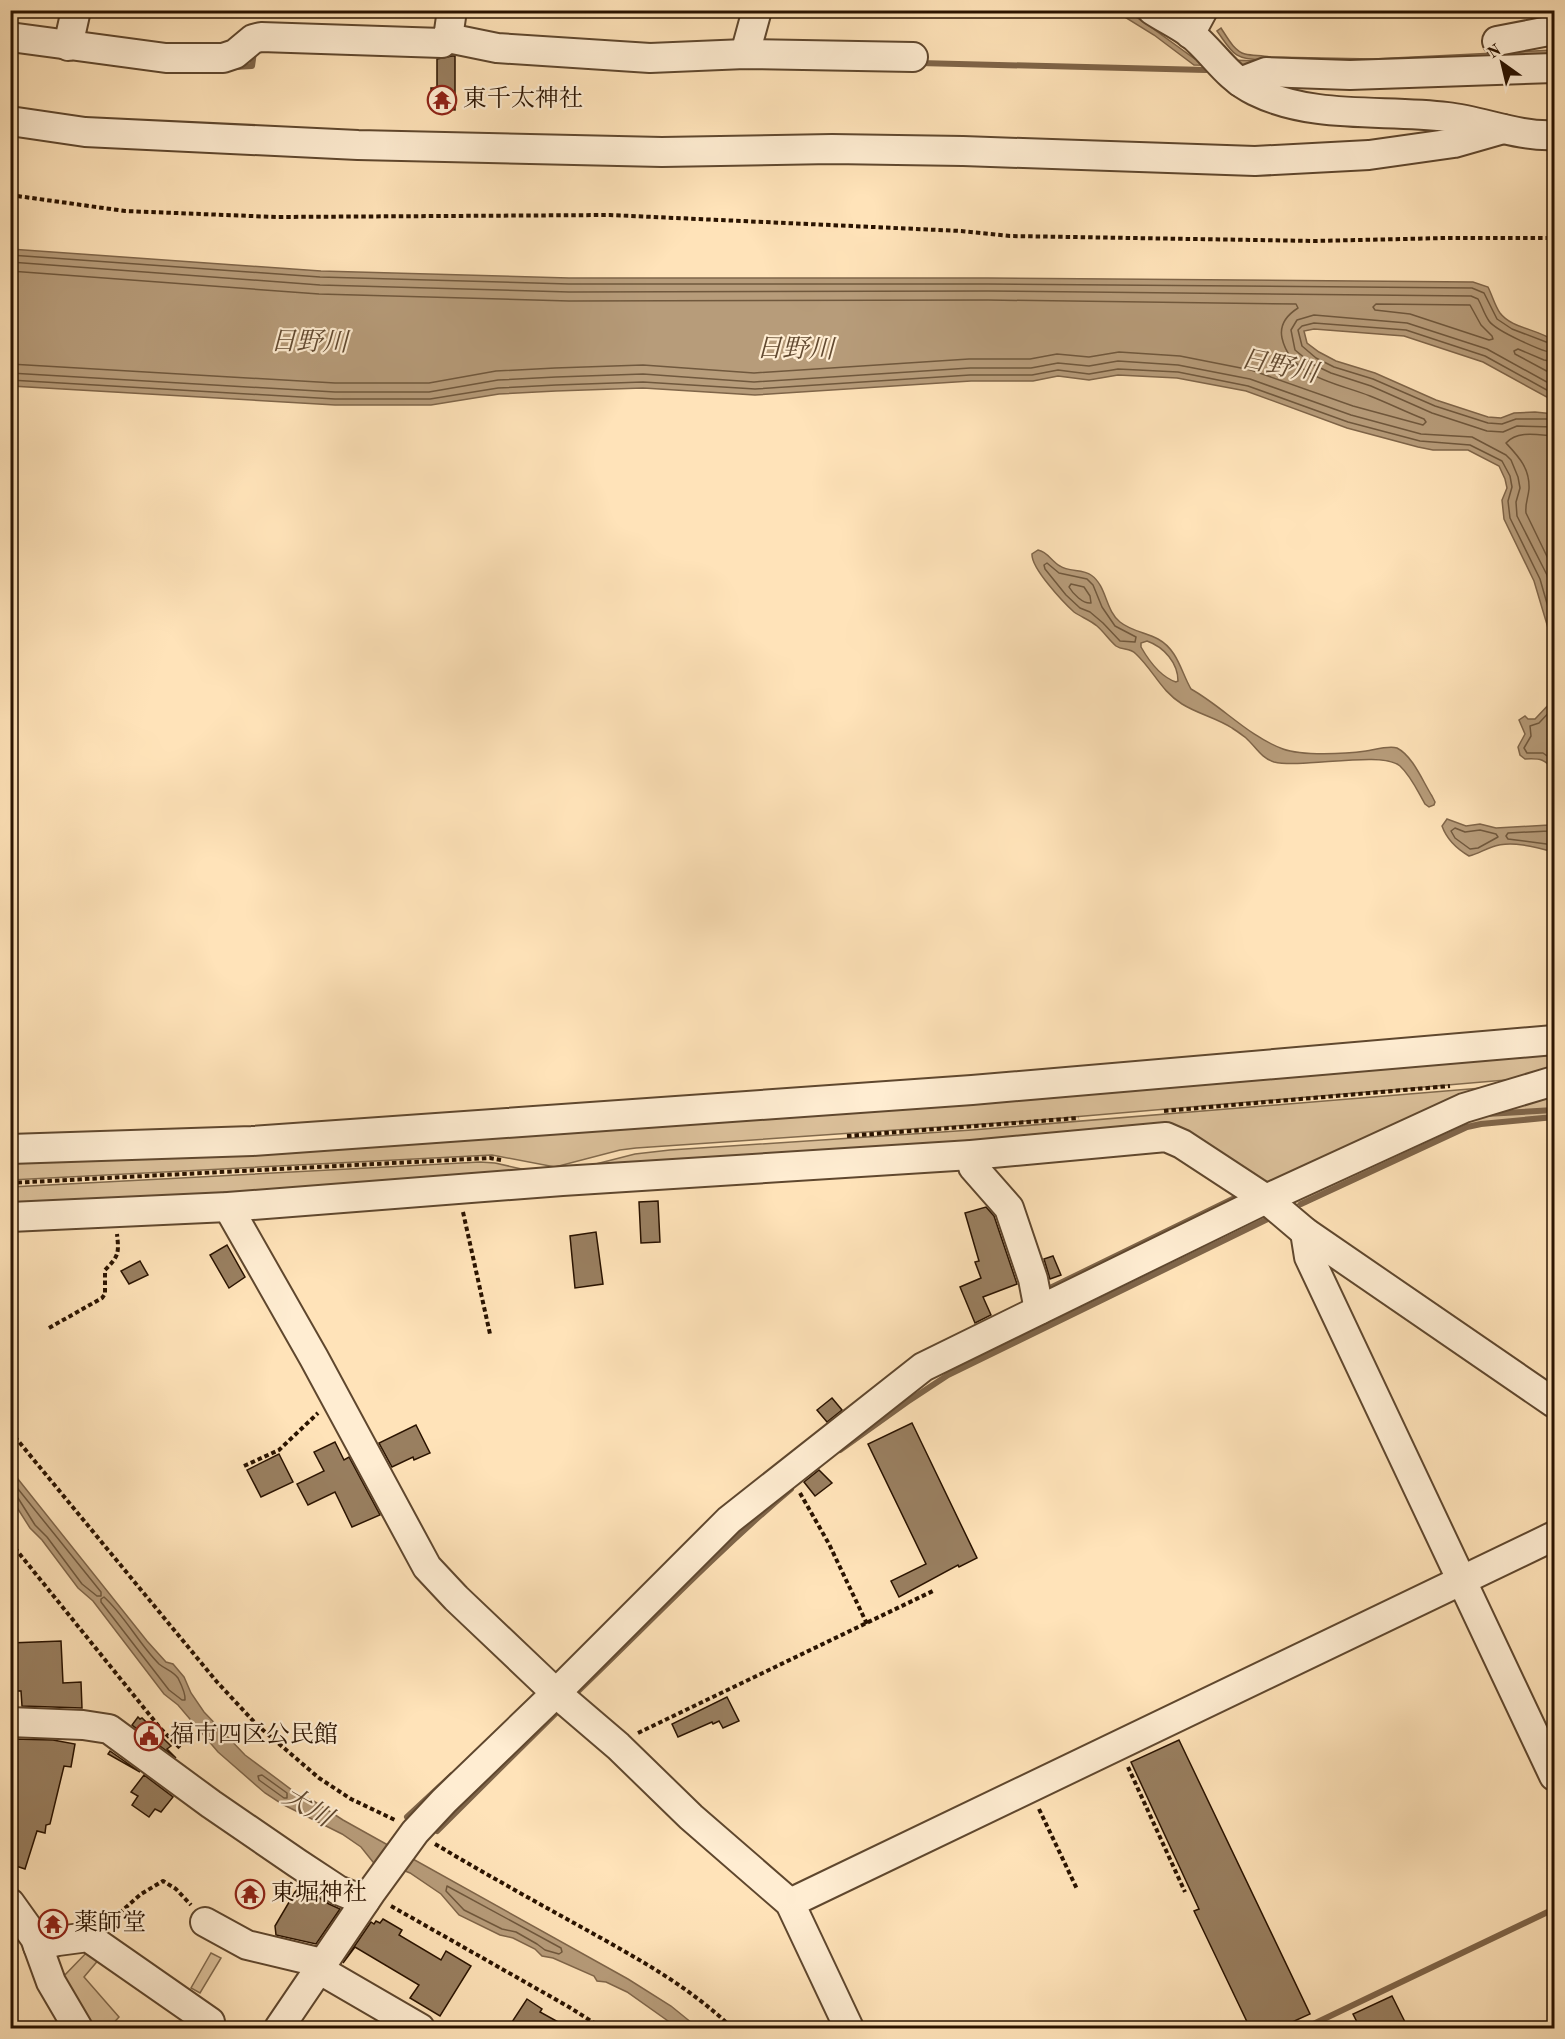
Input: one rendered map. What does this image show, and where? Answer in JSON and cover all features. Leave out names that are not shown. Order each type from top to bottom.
[{"type":"street","points":[[68,46],[76,10]]},
{"type":"street","points":[[745,54],[757,10]]},
{"type":"street","points":[[1152,10],[1197,22],[1225,69],[1253,90],[1283,103],[1344,112],[1450,117],[1537,136],[1554,135]]},
{"type":"street","points":[[10,38],[166,58],[223,58],[235,54],[253,39],[261,37],[442,43],[450,24],[497,48],[593,55],[650,58],[745,54],[913,57]]},
{"type":"street","points":[[1497,41],[1554,30]]},
{"type":"street","points":[[1225,69],[1350,75],[1554,68]]},
{"type":"street","points":[[10,121],[85,132],[358,145],[662,152],[832,149],[963,151],[1255,161],[1369,155],[1454,143],[1503,129]]},
{"type":"street","points":[[10,1149],[252,1141],[960,1091],[1554,1040]]},
{"type":"street","points":[[279,2028],[368,1896],[416,1832],[729,1520],[923,1367],[1266,1199],[1464,1108],[1554,1081]]},
{"type":"street","points":[[10,1217],[228,1207],[562,1181],[971,1155],[1166,1137],[1182,1144],[1266,1199],[1305,1232],[1554,1403]]},
{"type":"street","points":[[971,1155],[973,1167],[1009,1208],[1033,1279],[1039,1310]]},
{"type":"street","points":[[228,1207],[335,1396],[427,1567],[449,1592],[556,1694],[616,1745],[691,1817],[790,1903],[849,2028]]},
{"type":"street","points":[[1305,1232],[1309,1257],[1554,1776]]},
{"type":"street","points":[[790,1903],[1554,1536]]},
{"type":"street","points":[[10,1722],[83,1725],[110,1729],[175,1761],[211,1804],[338,1890],[368,1896]]},
{"type":"street","points":[[10,1903],[35,1938],[51,1982],[78,2028]]},
{"type":"street","points":[[205,1922],[247,1945],[322,1967],[420,2028]]},
{"type":"street","points":[[38,1946],[58,1941],[90,1939],[210,2022]]},
{"type":"path","points":[[10,195],[124,212],[264,216],[610,215],[836,224],[1010,236],[1314,241],[1554,238]]},
{"type":"path","points":[[1156,1112],[1456,1086]]},
{"type":"path","points":[[839,1137],[1086,1118]]},
{"type":"path","points":[[10,1183],[490,1158],[510,1162]]},
{"type":"path","points":[[451,1191],[462,1208],[490,1334]]},
{"type":"path","points":[[48,1328],[102,1298],[105,1294],[105,1270],[117,1258],[119,1249],[117,1225],[113,1213]]},
{"type":"path","points":[[244,1466],[279,1450],[335,1396]]},
{"type":"path","points":[[10,1431],[217,1682],[257,1725],[319,1778],[351,1799],[416,1832],[498,1881],[641,1960],[679,1985],[732,2028]]},
{"type":"path","points":[[786,1475],[799,1491],[829,1544],[867,1624]]},
{"type":"path","points":[[10,1542],[161,1729],[175,1761]]},
{"type":"path","points":[[616,1745],[935,1590]]},
{"type":"path","points":[[1117,1747],[1185,1892]]},
{"type":"path","points":[[1030,1788],[1077,1889]]},
{"type":"path","points":[[90,1939],[141,1894],[163,1881],[176,1889],[205,1922]]},
{"type":"path","points":[[368,1896],[406,1913],[602,2028]]},
{"type":"shaded area","points":[[1554,1049],[1554,1073],[1530,1078],[1026,1121],[636,1148],[555,1167],[492,1155],[11,1180],[11,1158]]},
{"type":"shaded area","points":[[1494,1087],[1271,1189],[1180,1138],[584,1167],[635,1154],[670,1150],[972,1130]]},
{"type":"shaded area","points":[[1554,1095],[1554,1116],[1467,1126],[1292,1207],[1293,1198],[1459,1118]]},
{"type":"shaded area","points":[[480,1162],[544,1174],[11,1213],[11,1187]]},
{"type":"shaded area","points":[[90,1949],[100,1958],[84,1977],[119,2017],[109,2028],[86,2028],[62,1978]]},
{"type":"shaded area","points":[[211,1953],[221,1958],[200,1993],[191,1988]]},
{"type":"water","points":[[1115,11],[1126,11],[1141,20],[1195,59],[1261,61],[1234,53],[1217,31],[1221,28],[1237,50],[1248,55],[1270,57],[1373,59],[1554,50],[1554,57],[1261,66],[1194,65],[1154,35]]},
{"type":"water","name":"日野川","points":[[10,249],[321,271],[569,278],[988,278],[1473,282],[1488,287],[1498,310],[1505,318],[1554,341],[1554,401],[1483,362],[1404,336],[1314,329],[1304,331],[1307,343],[1336,361],[1375,373],[1436,400],[1488,417],[1501,418],[1514,413],[1535,412],[1554,414],[1554,648],[1534,581],[1504,519],[1502,500],[1507,488],[1499,466],[1468,450],[1433,450],[1347,428],[1246,391],[1177,378],[1118,375],[1089,380],[1058,376],[1033,381],[971,381],[755,395],[643,388],[499,394],[431,405],[335,405],[11,386]]},
{"type":"water","points":[[1038,550],[1041,551],[1063,568],[1091,575],[1100,585],[1111,611],[1120,622],[1165,644],[1175,655],[1191,689],[1258,737],[1283,749],[1312,754],[1397,748],[1408,757],[1417,770],[1435,802],[1434,805],[1429,807],[1425,804],[1408,774],[1400,766],[1391,762],[1360,760],[1287,764],[1266,758],[1234,729],[1175,699],[1136,654],[1131,650],[1116,646],[1097,626],[1074,612],[1042,576],[1032,554]],"holes":[[[1147,641],[1169,656],[1176,668],[1178,681],[1171,680],[1160,672],[1141,647],[1141,643]]]},
{"type":"water","points":[[1554,699],[1554,772],[1542,760],[1525,759],[1520,755],[1518,747],[1525,734],[1519,720],[1525,716],[1528,719],[1535,719]]},
{"type":"water","points":[[1447,819],[1466,826],[1480,824],[1496,828],[1549,825],[1554,822],[1554,852],[1507,844],[1469,856],[1447,836],[1442,826]]},
{"type":"water","name":"大川","points":[[10,1469],[147,1641],[166,1662],[173,1664],[184,1677],[191,1693],[204,1712],[245,1755],[300,1796],[312,1800],[343,1820],[628,1979],[671,2006],[698,2028],[678,2028],[627,1992],[606,1982],[597,1981],[594,1976],[553,1958],[542,1956],[535,1949],[513,1938],[500,1935],[459,1915],[441,1894],[410,1873],[398,1868],[377,1867],[361,1847],[342,1834],[265,1793],[218,1752],[178,1705],[164,1694],[93,1601],[78,1588],[42,1540],[30,1528],[11,1498]]},
{"type":"building","points":[[455,56],[455,110],[432,108],[431,88],[437,88],[437,59]]},
{"type":"building","points":[[658,1201],[660,1242],[641,1243],[639,1202]]},
{"type":"building","points":[[986,1207],[994,1216],[1017,1284],[983,1297],[991,1315],[975,1323],[960,1287],[981,1278],[975,1262],[979,1261],[965,1213]]},
{"type":"building","points":[[596,1232],[603,1284],[575,1288],[570,1236]]},
{"type":"building","points":[[227,1245],[245,1277],[229,1288],[210,1255]]},
{"type":"building","points":[[1053,1256],[1061,1275],[1050,1279],[1044,1259]]},
{"type":"building","points":[[140,1261],[148,1275],[129,1284],[121,1271]]},
{"type":"building","points":[[832,1398],[842,1410],[827,1422],[817,1410]]},
{"type":"building","points":[[912,1423],[977,1558],[959,1567],[958,1565],[899,1597],[891,1581],[926,1564],[868,1444]]},
{"type":"building","points":[[416,1425],[430,1453],[414,1460],[413,1457],[392,1467],[379,1443]]},
{"type":"building","points":[[335,1442],[344,1460],[349,1457],[380,1515],[352,1527],[335,1492],[308,1505],[297,1484],[324,1471],[314,1452]]},
{"type":"building","points":[[279,1454],[293,1482],[261,1497],[247,1470]]},
{"type":"building","points":[[819,1470],[832,1483],[815,1496],[804,1482]]},
{"type":"building","points":[[61,1641],[63,1683],[81,1682],[82,1708],[22,1706],[21,1691],[10,1691],[10,1643]]},
{"type":"building","points":[[727,1697],[739,1721],[723,1728],[719,1721],[713,1724],[712,1722],[678,1737],[672,1724]]},
{"type":"building","points":[[138,1717],[142,1718],[171,1746],[167,1749],[176,1758],[132,1725]]},
{"type":"building","points":[[13,1739],[53,1740],[75,1744],[71,1767],[64,1766],[50,1824],[46,1825],[45,1833],[37,1831],[25,1869],[10,1864],[10,1794],[15,1770],[10,1769]]},
{"type":"building","points":[[1179,1740],[1310,2014],[1279,2028],[1250,2028],[1194,1911],[1199,1909],[1131,1762]]},
{"type":"building","points":[[110,1751],[140,1772],[108,1754]]},
{"type":"building","points":[[144,1775],[173,1797],[161,1812],[155,1809],[149,1817],[132,1805],[138,1796],[131,1792]]},
{"type":"building","points":[[301,1886],[340,1909],[316,1944],[276,1935],[275,1926]]},
{"type":"building","points":[[54,1910],[65,1923],[47,1927],[43,1920]]},
{"type":"building","points":[[383,1919],[402,1930],[399,1935],[441,1960],[446,1951],[471,1966],[440,2016],[410,1998],[419,1985],[355,1947],[343,1963],[371,1922],[380,1923]]},
{"type":"building","points":[[1392,1996],[1408,2028],[1360,2028],[1353,2014]]},
{"type":"building","points":[[527,1999],[542,2009],[540,2012],[569,2028],[508,2028]]},
{"type":"waterway","points":[[234,67],[252,66],[254,52]]},
{"type":"waterway","points":[[919,63],[1206,70]]},
{"type":"waterway","points":[[1486,1114],[1554,1110]]},
{"type":"waterway","points":[[1301,1204],[1467,1127],[1554,1117]]},
{"type":"waterway","points":[[1046,1290],[1243,1194]]},
{"type":"waterway","points":[[840,1450],[948,1375],[1272,1217]]},
{"type":"waterway","points":[[576,1697],[574,1695],[681,1590],[791,1489]]},
{"type":"waterway","points":[[437,1831],[561,1708]]},
{"type":"waterway","points":[[407,1817],[452,1775]]},
{"type":"waterway","points":[[1305,2028],[1554,1909]]},
{"type":"place","name":"東千太神社","points":[[442,100]]},
{"type":"place","name":"福市四区公民館","points":[[149,1736]]},
{"type":"place","name":"東堀神社","points":[[250,1894]]},
{"type":"place","name":"薬師堂","points":[[53,1924]]}]
